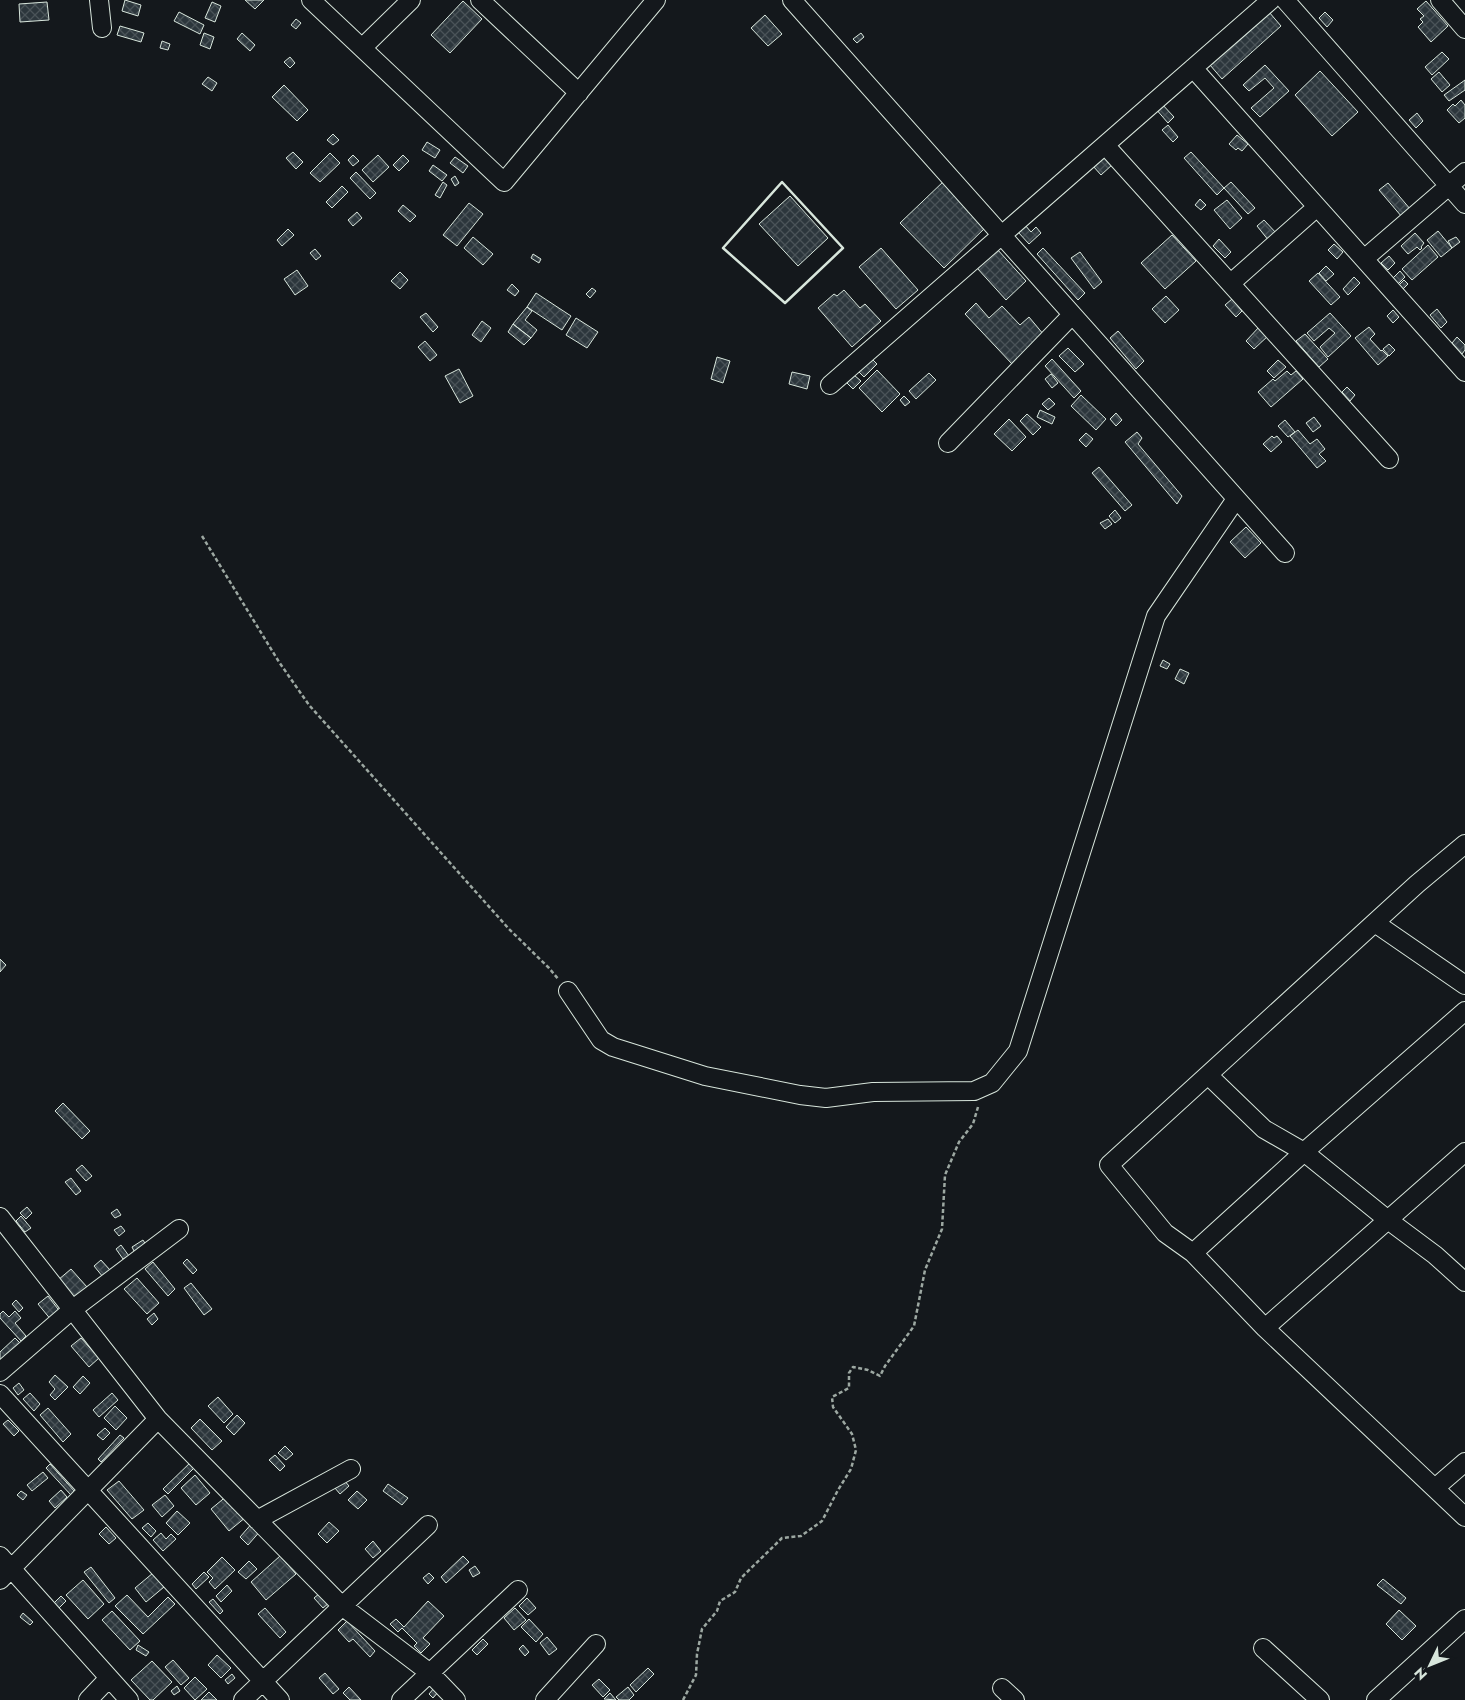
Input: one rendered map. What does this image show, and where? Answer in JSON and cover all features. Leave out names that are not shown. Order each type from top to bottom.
[{"type":"street","points":[[99,0],[102,28]]},
{"type":"street","points":[[311,0],[504,182],[579,93],[652,1]]},
{"type":"street","points":[[362,48],[411,0]]},
{"type":"street","points":[[480,0],[579,93]]},
{"type":"street","points":[[830,385],[1271,0]]},
{"type":"street","points":[[1285,0],[1465,204]]},
{"type":"street","points":[[1440,0],[1465,29]]},
{"type":"street","points":[[794,1],[1285,553]]},
{"type":"street","points":[[1193,68],[1465,372]]},
{"type":"street","points":[[1105,144],[1389,459]]},
{"type":"street","points":[[1364,259],[1465,172]]},
{"type":"street","points":[[1231,284],[1317,207]]},
{"type":"street","points":[[948,443],[1072,314]]},
{"type":"street","points":[[568,991],[601,1040],[613,1047],[705,1076],[800,1095],[826,1098],[873,1092],[974,1091],[992,1083],[1018,1052],[1156,616],[1236,499]]},
{"type":"street","points":[[1465,844],[1417,884],[1109,1165],[1165,1233],[1193,1253],[1265,1328],[1465,1516]]},
{"type":"street","points":[[1375,923],[1465,985]]},
{"type":"street","points":[[1193,1253],[1304,1152],[1465,1011]]},
{"type":"street","points":[[1208,1075],[1264,1129],[1304,1152],[1388,1220],[1435,1255],[1465,1282]]},
{"type":"street","points":[[1265,1328],[1465,1152]]},
{"type":"street","points":[[0,1217],[158,1419],[342,1606],[430,1673],[456,1700]]},
{"type":"street","points":[[0,1372],[73,1309],[179,1229]]},
{"type":"street","points":[[0,1394],[280,1700]]},
{"type":"street","points":[[129,1700],[4,1568],[88,1490],[158,1419]]},
{"type":"street","points":[[1435,1488],[1465,1462]]},
{"type":"street","points":[[257,1520],[351,1469]]},
{"type":"street","points":[[243,1700],[428,1525]]},
{"type":"street","points":[[401,1700],[518,1590]]},
{"type":"street","points":[[1376,1700],[1465,1619]]},
{"type":"street","points":[[545,1700],[596,1644]]},
{"type":"street","points":[[1263,1648],[1319,1700]]},
{"type":"street","points":[[88,1700],[109,1678]]},
{"type":"path","points":[[202,536],[279,662],[310,705],[509,929],[549,968],[568,991]]},
{"type":"path","points":[[683,1700],[696,1675],[702,1629],[717,1611],[720,1601],[735,1592],[742,1578],[782,1538],[801,1536],[822,1520],[851,1469],[856,1450],[852,1434],[833,1407],[832,1397],[849,1388],[849,1373],[852,1367],[868,1370],[880,1376],[914,1326],[925,1270],[942,1229],[945,1175],[959,1142],[973,1124],[985,1086]]},
{"type":"building","points":[[125,0],[141,5],[138,16],[122,11]]},
{"type":"building","points":[[245,0],[264,0],[255,9]]},
{"type":"building","points":[[463,1],[482,19],[450,53],[431,35]]},
{"type":"building","points":[[1426,1],[1448,26],[1431,42],[1418,27],[1423,22],[1420,19],[1424,16],[1417,9]]},
{"type":"building","points":[[47,2],[49,20],[20,22],[19,4]]},
{"type":"building","points":[[212,2],[221,6],[215,22],[205,18]]},
{"type":"building","points":[[179,12],[204,25],[200,34],[174,21]]},
{"type":"building","points":[[1269,12],[1281,26],[1222,79],[1210,65]]},
{"type":"building","points":[[1325,12],[1333,20],[1327,27],[1319,18]]},
{"type":"building","points":[[765,15],[782,34],[768,46],[751,28]]},
{"type":"building","points":[[296,19],[301,23],[296,29],[291,25]]},
{"type":"building","points":[[120,26],[144,33],[141,42],[117,35]]},
{"type":"building","points":[[204,33],[214,37],[210,49],[200,45]]},
{"type":"building","points":[[242,33],[255,45],[250,51],[237,39]]},
{"type":"building","points":[[861,33],[864,37],[857,43],[853,39]]},
{"type":"building","points":[[162,41],[170,44],[168,50],[160,48]]},
{"type":"building","points":[[1442,52],[1449,59],[1432,75],[1425,67]]},
{"type":"building","points":[[290,57],[295,63],[290,68],[284,62]]},
{"type":"building","points":[[1265,65],[1289,91],[1260,117],[1251,108],[1274,88],[1265,78],[1249,91],[1243,85]]},
{"type":"building","points":[[1320,71],[1358,112],[1332,136],[1295,95]]},
{"type":"building","points":[[1439,72],[1450,85],[1442,92],[1431,79]]},
{"type":"building","points":[[208,77],[217,83],[212,91],[202,84]]},
{"type":"building","points":[[1465,80],[1465,90],[1449,101],[1444,95]]},
{"type":"building","points":[[284,85],[308,110],[297,121],[272,97]]},
{"type":"building","points":[[1461,100],[1465,105],[1465,118],[1459,123],[1447,110]]},
{"type":"building","points":[[1161,103],[1174,117],[1168,123],[1155,108]]},
{"type":"building","points":[[1417,113],[1423,121],[1416,128],[1409,120]]},
{"type":"building","points":[[1168,125],[1178,137],[1173,142],[1162,130]]},
{"type":"building","points":[[333,134],[339,140],[333,145],[327,140]]},
{"type":"building","points":[[1237,135],[1248,144],[1242,151],[1238,148],[1236,150],[1229,144]]},
{"type":"building","points":[[427,142],[440,150],[435,158],[422,150]]},
{"type":"building","points":[[293,152],[303,162],[296,169],[286,158]]},
{"type":"building","points":[[1191,152],[1224,188],[1217,195],[1184,158]]},
{"type":"building","points":[[330,153],[340,163],[320,182],[310,173]]},
{"type":"building","points":[[353,155],[359,161],[353,166],[348,160]]},
{"type":"building","points":[[378,155],[389,167],[373,182],[362,170]]},
{"type":"building","points":[[403,155],[409,161],[399,171],[393,165]]},
{"type":"building","points":[[1106,155],[1113,164],[1101,175],[1093,166]]},
{"type":"building","points":[[455,157],[468,166],[463,173],[450,163]]},
{"type":"building","points":[[433,165],[447,175],[442,181],[429,171]]},
{"type":"building","points":[[356,172],[376,193],[370,199],[350,178]]},
{"type":"building","points":[[455,176],[459,183],[455,186],[451,179]]},
{"type":"building","points":[[945,180],[988,225],[944,268],[900,223]]},
{"type":"building","points":[[443,182],[447,185],[440,198],[435,195]]},
{"type":"building","points":[[1231,182],[1255,208],[1248,214],[1224,188]]},
{"type":"building","points":[[1388,183],[1411,210],[1402,217],[1379,190]]},
{"type":"building","points":[[342,186],[348,192],[332,208],[326,202]]},
{"type":"building","points":[[790,196],[828,238],[798,266],[759,224]]},
{"type":"building","points":[[1200,199],[1206,205],[1201,210],[1195,205]]},
{"type":"building","points":[[1227,200],[1242,218],[1230,229],[1214,210]]},
{"type":"building","points":[[469,203],[483,214],[457,246],[443,235]]},
{"type":"building","points":[[403,205],[416,216],[410,222],[398,211]]},
{"type":"building","points":[[357,212],[362,218],[353,226],[348,220]]},
{"type":"building","points":[[1264,220],[1277,234],[1269,241],[1257,226]]},
{"type":"building","points":[[1025,225],[1031,232],[1036,227],[1041,233],[1029,244],[1018,232]]},
{"type":"building","points":[[288,229],[294,235],[282,246],[277,240]]},
{"type":"building","points":[[1438,231],[1452,248],[1441,257],[1427,240]]},
{"type":"building","points":[[1415,233],[1424,243],[1420,250],[1417,247],[1408,254],[1401,246]]},
{"type":"building","points":[[1172,235],[1196,261],[1165,289],[1141,263]]},
{"type":"building","points":[[473,237],[493,254],[483,265],[464,248]]},
{"type":"building","points":[[1456,237],[1460,242],[1452,248],[1448,241]]},
{"type":"building","points":[[1219,239],[1231,252],[1225,258],[1213,246]]},
{"type":"building","points":[[1334,244],[1343,252],[1337,259],[1328,250]]},
{"type":"building","points":[[1428,245],[1438,257],[1412,280],[1402,269]]},
{"type":"building","points":[[881,248],[918,290],[896,309],[859,267]]},
{"type":"building","points":[[1043,248],[1085,293],[1078,300],[1037,254]]},
{"type":"building","points":[[315,249],[321,256],[316,260],[310,253]]},
{"type":"building","points":[[997,249],[1026,281],[1006,300],[977,268]]},
{"type":"building","points":[[1080,252],[1102,282],[1094,289],[1071,258]]},
{"type":"building","points":[[533,254],[541,259],[539,263],[531,258]]},
{"type":"building","points":[[1389,256],[1395,263],[1388,270],[1381,263]]},
{"type":"building","points":[[1326,266],[1334,274],[1326,281],[1319,273]]},
{"type":"building","points":[[297,270],[308,286],[295,295],[284,279]]},
{"type":"building","points":[[1400,271],[1405,277],[1398,284],[1393,278]]},
{"type":"building","points":[[400,272],[408,280],[400,289],[391,281]]},
{"type":"building","points":[[1318,273],[1340,297],[1331,305],[1309,281]]},
{"type":"building","points":[[1354,277],[1360,283],[1348,295],[1343,289]]},
{"type":"building","points":[[1404,280],[1408,284],[1403,289],[1399,285]]},
{"type":"building","points":[[512,284],[519,291],[515,296],[507,290]]},
{"type":"building","points":[[592,288],[596,291],[590,298],[586,294]]},
{"type":"building","points":[[844,290],[860,308],[865,304],[881,321],[852,347],[818,308],[834,294],[837,296]]},
{"type":"building","points":[[536,293],[571,316],[562,330],[527,307]]},
{"type":"building","points":[[1166,296],[1179,310],[1165,323],[1152,309]]},
{"type":"building","points":[[1232,299],[1242,311],[1236,317],[1225,305]]},
{"type":"building","points":[[976,303],[989,318],[1002,306],[1020,325],[1029,317],[1044,335],[1012,364],[965,314]]},
{"type":"building","points":[[527,307],[532,311],[525,320],[537,330],[531,338],[513,324]]},
{"type":"building","points":[[1437,309],[1447,322],[1441,328],[1430,315]]},
{"type":"building","points":[[1393,310],[1399,317],[1393,323],[1387,316]]},
{"type":"building","points":[[426,313],[438,327],[433,332],[420,317]]},
{"type":"building","points":[[1330,313],[1351,336],[1328,357],[1320,347],[1335,333],[1329,328],[1314,341],[1307,333]]},
{"type":"building","points":[[576,318],[598,332],[587,348],[566,335]]},
{"type":"building","points":[[482,321],[491,328],[481,342],[472,335]]},
{"type":"building","points":[[513,324],[531,338],[524,345],[508,332]]},
{"type":"building","points":[[1260,326],[1269,335],[1254,349],[1246,341]]},
{"type":"building","points":[[1369,327],[1375,334],[1370,339],[1388,356],[1378,365],[1355,338]]},
{"type":"building","points":[[1118,331],[1144,361],[1136,369],[1110,338]]},
{"type":"building","points":[[1305,334],[1328,359],[1319,367],[1296,341]]},
{"type":"building","points":[[1457,337],[1465,345],[1465,350],[1462,354],[1452,343]]},
{"type":"building","points":[[425,341],[437,355],[430,361],[418,347]]},
{"type":"building","points":[[1389,344],[1395,350],[1389,356],[1383,349]]},
{"type":"building","points":[[1068,348],[1084,364],[1075,372],[1059,356]]},
{"type":"building","points":[[717,357],[730,361],[723,383],[711,379]]},
{"type":"building","points":[[871,358],[877,364],[864,377],[858,371]]},
{"type":"building","points":[[1052,359],[1081,391],[1074,398],[1045,366]]},
{"type":"building","points":[[1278,360],[1286,367],[1274,378],[1267,371]]},
{"type":"building","points":[[459,369],[473,396],[460,403],[445,376]]},
{"type":"building","points":[[877,370],[900,394],[882,412],[859,388]]},
{"type":"building","points":[[1287,371],[1291,375],[1296,371],[1303,379],[1271,407],[1258,392],[1273,379],[1275,381]]},
{"type":"building","points":[[792,372],[810,376],[807,389],[789,384]]},
{"type":"building","points":[[929,373],[936,380],[916,399],[909,391]]},
{"type":"building","points":[[1051,374],[1058,383],[1052,388],[1045,379]]},
{"type":"building","points":[[854,375],[861,381],[853,389],[847,383]]},
{"type":"building","points":[[1347,387],[1355,395],[1350,401],[1342,392]]},
{"type":"building","points":[[1081,395],[1106,419],[1096,430],[1071,406]]},
{"type":"building","points":[[904,396],[910,402],[905,406],[900,400]]},
{"type":"building","points":[[1049,398],[1055,404],[1048,410],[1042,404]]},
{"type":"building","points":[[1040,410],[1055,417],[1052,424],[1037,417]]},
{"type":"building","points":[[1116,413],[1122,420],[1116,426],[1110,419]]},
{"type":"building","points":[[1027,414],[1041,427],[1033,435],[1020,421]]},
{"type":"building","points":[[1314,417],[1321,426],[1313,432],[1306,423]]},
{"type":"building","points":[[1009,419],[1026,437],[1012,451],[994,434]]},
{"type":"building","points":[[1285,420],[1295,432],[1288,437],[1278,426]]},
{"type":"building","points":[[1298,430],[1310,444],[1317,439],[1325,449],[1319,454],[1326,461],[1317,468],[1290,436]]},
{"type":"building","points":[[1137,432],[1142,438],[1138,444],[1182,496],[1177,504],[1125,442]]},
{"type":"building","points":[[1086,433],[1093,439],[1086,447],[1079,440]]},
{"type":"building","points":[[1272,436],[1274,438],[1277,436],[1282,442],[1271,452],[1263,444]]},
{"type":"building","points":[[1099,467],[1132,505],[1125,511],[1092,473]]},
{"type":"building","points":[[1115,510],[1121,518],[1115,523],[1109,516]]},
{"type":"building","points":[[1108,519],[1112,524],[1105,529],[1100,523]]},
{"type":"building","points":[[1246,527],[1261,543],[1245,558],[1230,542]]},
{"type":"building","points":[[1163,660],[1170,664],[1167,669],[1160,666]]},
{"type":"building","points":[[1180,669],[1189,673],[1184,684],[1175,679]]},
{"type":"building","points":[[0,959],[6,965],[0,972]]},
{"type":"building","points":[[63,1103],[90,1131],[82,1139],[55,1111]]},
{"type":"building","points":[[82,1165],[92,1176],[86,1181],[76,1170]]},
{"type":"building","points":[[71,1178],[81,1191],[76,1195],[65,1182]]},
{"type":"building","points":[[27,1207],[32,1213],[26,1219],[20,1213]]},
{"type":"building","points":[[117,1209],[121,1215],[115,1218],[111,1213]]},
{"type":"building","points":[[21,1216],[31,1228],[25,1232],[16,1221]]},
{"type":"building","points":[[121,1226],[125,1231],[119,1236],[114,1230]]},
{"type":"building","points":[[143,1240],[146,1245],[135,1253],[132,1247]]},
{"type":"building","points":[[121,1245],[129,1256],[123,1259],[116,1249]]},
{"type":"building","points":[[187,1259],[197,1270],[193,1274],[183,1263]]},
{"type":"building","points":[[101,1260],[110,1270],[103,1277],[94,1266]]},
{"type":"building","points":[[153,1262],[175,1289],[168,1296],[145,1269]]},
{"type":"building","points":[[71,1269],[87,1287],[74,1298],[58,1280]]},
{"type":"building","points":[[137,1278],[159,1303],[147,1314],[124,1289]]},
{"type":"building","points":[[191,1283],[212,1309],[204,1315],[184,1288]]},
{"type":"building","points":[[48,1296],[61,1313],[52,1321],[38,1304]]},
{"type":"building","points":[[16,1300],[23,1308],[19,1312],[12,1304]]},
{"type":"building","points":[[3,1311],[9,1317],[15,1311],[21,1318],[15,1323],[26,1336],[21,1341],[0,1318],[0,1314]]},
{"type":"building","points":[[154,1313],[158,1319],[152,1325],[147,1319]]},
{"type":"building","points":[[15,1338],[20,1343],[0,1362],[0,1352]]},
{"type":"building","points":[[81,1338],[99,1358],[89,1367],[71,1346]]},
{"type":"building","points":[[55,1375],[68,1387],[55,1400],[50,1395],[55,1389],[49,1382]]},
{"type":"building","points":[[83,1376],[90,1383],[80,1394],[73,1387]]},
{"type":"building","points":[[19,1383],[24,1390],[18,1395],[13,1388]]},
{"type":"building","points":[[30,1393],[40,1404],[34,1411],[23,1399]]},
{"type":"building","points":[[112,1393],[118,1400],[99,1417],[93,1410]]},
{"type":"building","points":[[218,1397],[233,1414],[224,1423],[208,1406]]},
{"type":"building","points":[[115,1406],[127,1418],[116,1430],[104,1418]]},
{"type":"building","points":[[48,1408],[71,1434],[63,1442],[40,1415]]},
{"type":"building","points":[[237,1415],[245,1423],[234,1435],[226,1427]]},
{"type":"building","points":[[200,1419],[222,1441],[212,1450],[191,1428]]},
{"type":"building","points":[[8,1420],[19,1431],[14,1436],[3,1424]]},
{"type":"building","points":[[105,1428],[110,1433],[103,1440],[97,1435]]},
{"type":"building","points":[[120,1435],[124,1438],[101,1462],[98,1459]]},
{"type":"building","points":[[285,1446],[293,1454],[286,1460],[278,1453]]},
{"type":"building","points":[[275,1455],[285,1466],[280,1471],[269,1460]]},
{"type":"building","points":[[194,1459],[199,1463],[168,1494],[163,1489]]},
{"type":"building","points":[[50,1464],[75,1492],[71,1495],[46,1468]]},
{"type":"building","points":[[43,1472],[48,1478],[32,1491],[27,1485]]},
{"type":"building","points":[[338,1473],[349,1486],[340,1494],[329,1481]]},
{"type":"building","points":[[195,1475],[210,1493],[196,1505],[181,1488]]},
{"type":"building","points":[[119,1481],[144,1510],[132,1519],[107,1490]]},
{"type":"building","points":[[388,1484],[408,1498],[402,1505],[383,1491]]},
{"type":"building","points":[[61,1490],[67,1497],[55,1508],[49,1501]]},
{"type":"building","points":[[21,1491],[27,1495],[23,1500],[17,1495]]},
{"type":"building","points":[[357,1491],[367,1500],[358,1509],[348,1500]]},
{"type":"building","points":[[165,1495],[174,1506],[162,1517],[152,1505]]},
{"type":"building","points":[[228,1495],[246,1517],[229,1531],[211,1509]]},
{"type":"building","points":[[177,1511],[190,1523],[178,1535],[166,1523]]},
{"type":"building","points":[[254,1521],[262,1529],[248,1545],[240,1537]]},
{"type":"building","points":[[329,1522],[339,1531],[327,1543],[318,1534]]},
{"type":"building","points":[[148,1523],[156,1531],[151,1537],[142,1528]]},
{"type":"building","points":[[106,1527],[116,1538],[109,1544],[99,1534]]},
{"type":"building","points":[[161,1533],[166,1539],[171,1534],[176,1539],[163,1551],[153,1540]]},
{"type":"building","points":[[373,1541],[381,1551],[373,1558],[365,1549]]},
{"type":"building","points":[[280,1556],[296,1574],[266,1600],[251,1582]]},
{"type":"building","points":[[463,1556],[469,1562],[446,1583],[441,1577]]},
{"type":"building","points":[[222,1557],[235,1570],[215,1589],[209,1582],[213,1578],[207,1572]]},
{"type":"building","points":[[249,1561],[257,1569],[246,1579],[238,1572]]},
{"type":"building","points":[[475,1566],[480,1573],[473,1577],[469,1570]]},
{"type":"building","points":[[91,1567],[115,1598],[109,1603],[84,1572]]},
{"type":"building","points":[[204,1572],[209,1577],[196,1589],[192,1584]]},
{"type":"building","points":[[153,1573],[164,1587],[146,1602],[135,1588]]},
{"type":"building","points":[[429,1573],[434,1578],[428,1584],[423,1578]]},
{"type":"building","points":[[1383,1579],[1406,1598],[1401,1604],[1377,1585]]},
{"type":"building","points":[[83,1580],[104,1604],[88,1619],[66,1595]]},
{"type":"building","points":[[227,1585],[232,1591],[221,1602],[216,1596]]},
{"type":"building","points":[[320,1593],[329,1603],[323,1608],[314,1598]]},
{"type":"building","points":[[127,1595],[148,1617],[168,1597],[175,1604],[143,1634],[115,1606]]},
{"type":"building","points":[[61,1596],[66,1601],[53,1614],[48,1609]]},
{"type":"building","points":[[527,1598],[536,1608],[528,1615],[519,1606]]},
{"type":"building","points":[[213,1599],[223,1611],[220,1614],[209,1602]]},
{"type":"building","points":[[428,1601],[444,1616],[423,1638],[430,1644],[421,1653],[414,1646],[417,1643],[402,1628],[398,1632],[390,1624],[396,1619],[404,1627]]},
{"type":"building","points":[[265,1608],[286,1632],[280,1638],[258,1614]]},
{"type":"building","points":[[515,1608],[526,1620],[514,1630],[504,1618]]},
{"type":"building","points":[[1399,1610],[1416,1626],[1402,1640],[1386,1624]]},
{"type":"building","points":[[112,1611],[140,1641],[130,1650],[102,1620]]},
{"type":"building","points":[[23,1613],[33,1622],[30,1625],[20,1617]]},
{"type":"building","points":[[529,1619],[543,1634],[536,1642],[521,1627]]},
{"type":"building","points":[[347,1621],[375,1651],[370,1657],[353,1639],[349,1642],[338,1630]]},
{"type":"building","points":[[547,1637],[557,1649],[549,1655],[540,1643]]},
{"type":"building","points":[[483,1639],[488,1644],[477,1655],[472,1650]]},
{"type":"building","points":[[138,1645],[149,1652],[146,1656],[136,1650]]},
{"type":"building","points":[[523,1645],[529,1652],[525,1656],[519,1649]]},
{"type":"building","points":[[217,1655],[231,1668],[221,1678],[208,1665]]},
{"type":"building","points":[[173,1660],[189,1678],[181,1685],[165,1667]]},
{"type":"building","points":[[152,1661],[172,1682],[153,1700],[150,1700],[131,1680]]},
{"type":"building","points":[[648,1668],[654,1674],[636,1692],[630,1685]]},
{"type":"building","points":[[325,1673],[339,1689],[333,1694],[319,1678]]},
{"type":"building","points":[[232,1674],[235,1678],[228,1684],[225,1680]]},
{"type":"building","points":[[195,1677],[207,1689],[195,1700],[184,1688]]},
{"type":"building","points":[[599,1679],[610,1690],[603,1697],[592,1685]]},
{"type":"building","points":[[177,1686],[180,1691],[174,1695],[171,1691]]},
{"type":"building","points":[[349,1687],[361,1700],[350,1700],[343,1693]]},
{"type":"building","points":[[435,1687],[439,1691],[433,1698],[429,1694]]},
{"type":"building","points":[[628,1687],[634,1695],[629,1700],[619,1700],[616,1697]]},
{"type":"building","points":[[209,1692],[217,1700],[201,1700]]},
{"type":"building","points":[[610,1693],[616,1700],[604,1699]]},
{"type":"wall","points":[[782,182],[843,248],[785,303],[723,248],[782,182]]}]
